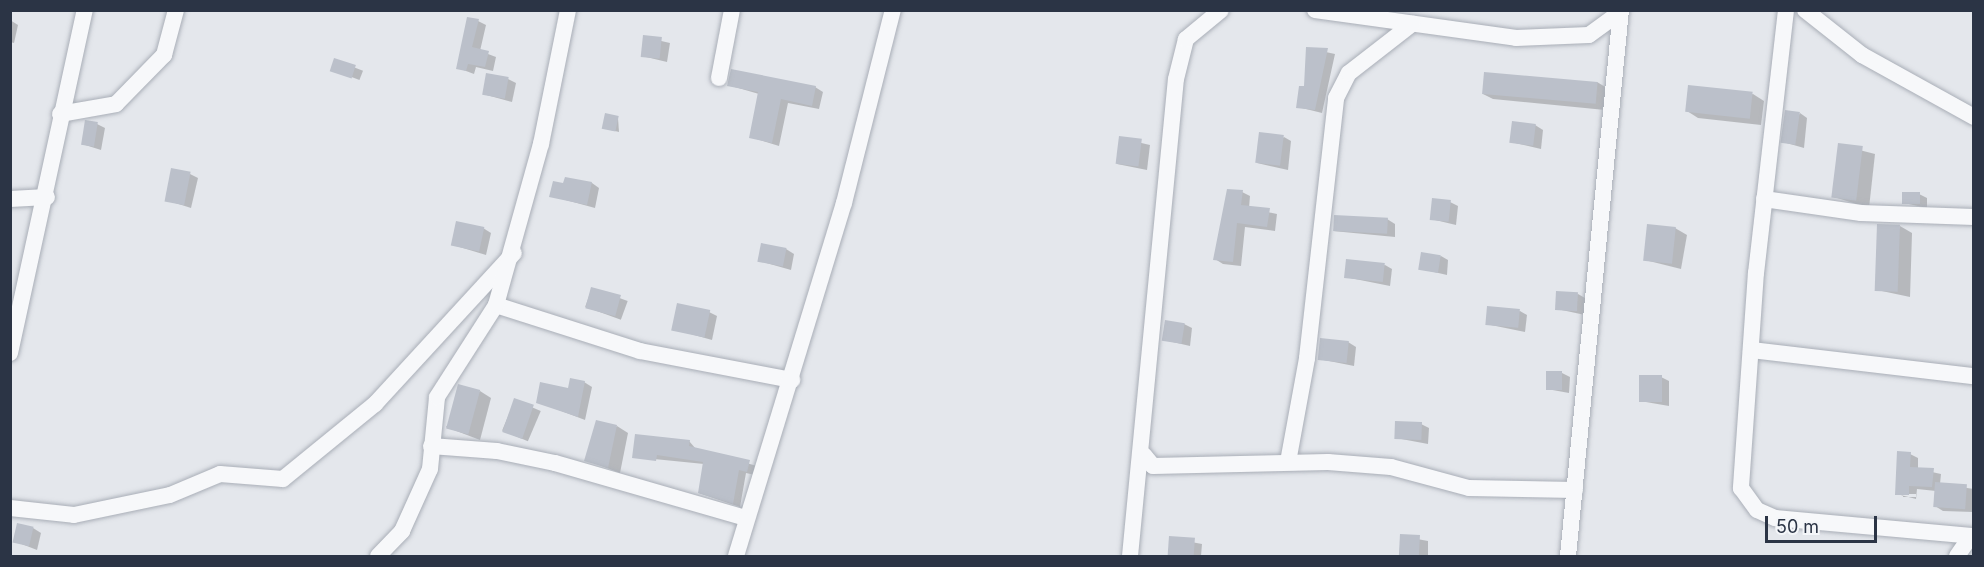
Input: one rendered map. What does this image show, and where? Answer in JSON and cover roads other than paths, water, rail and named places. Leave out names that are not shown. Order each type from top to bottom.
[{"type":"street","points":[[10,353],[47,197],[60,114],[85,10]]},
{"type":"street","points":[[60,114],[116,104],[164,55],[176,10]]},
{"type":"street","points":[[378,556],[402,531],[430,469],[437,397],[496,305],[514,253],[568,10]]},
{"type":"street","points":[[720,78],[732,10]]},
{"type":"street","points":[[736,556],[745,518],[792,380],[893,10]]},
{"type":"street","points":[[1130,556],[1144,455],[1180,57],[1186,39],[1221,10]]},
{"type":"street","points":[[1315,10],[1516,38],[1578,37],[1621,11]]},
{"type":"street","points":[[1786,10],[1764,199],[1739,472],[1741,489],[1758,510],[1775,518],[1972,536]]},
{"type":"street","points":[[1805,10],[1862,55],[1974,117]]},
{"type":"street","points":[[1568,556],[1621,11]]},
{"type":"street","points":[[1288,462],[1307,358],[1336,98],[1349,73],[1413,24]]},
{"type":"street","points":[[10,199],[47,197]]},
{"type":"street","points":[[1764,199],[1861,213],[1974,217]]},
{"type":"street","points":[[10,508],[74,515],[170,495],[220,474],[283,479],[375,404],[514,253]]},
{"type":"street","points":[[496,305],[640,351],[792,380]]},
{"type":"street","points":[[1751,350],[1974,376]]},
{"type":"street","points":[[431,447],[497,451],[555,464],[745,518]]},
{"type":"street","points":[[1144,455],[1153,466],[1288,462],[1391,468],[1469,488],[1575,490]]},
{"type":"street","points":[[1957,556],[1972,536]]}]
